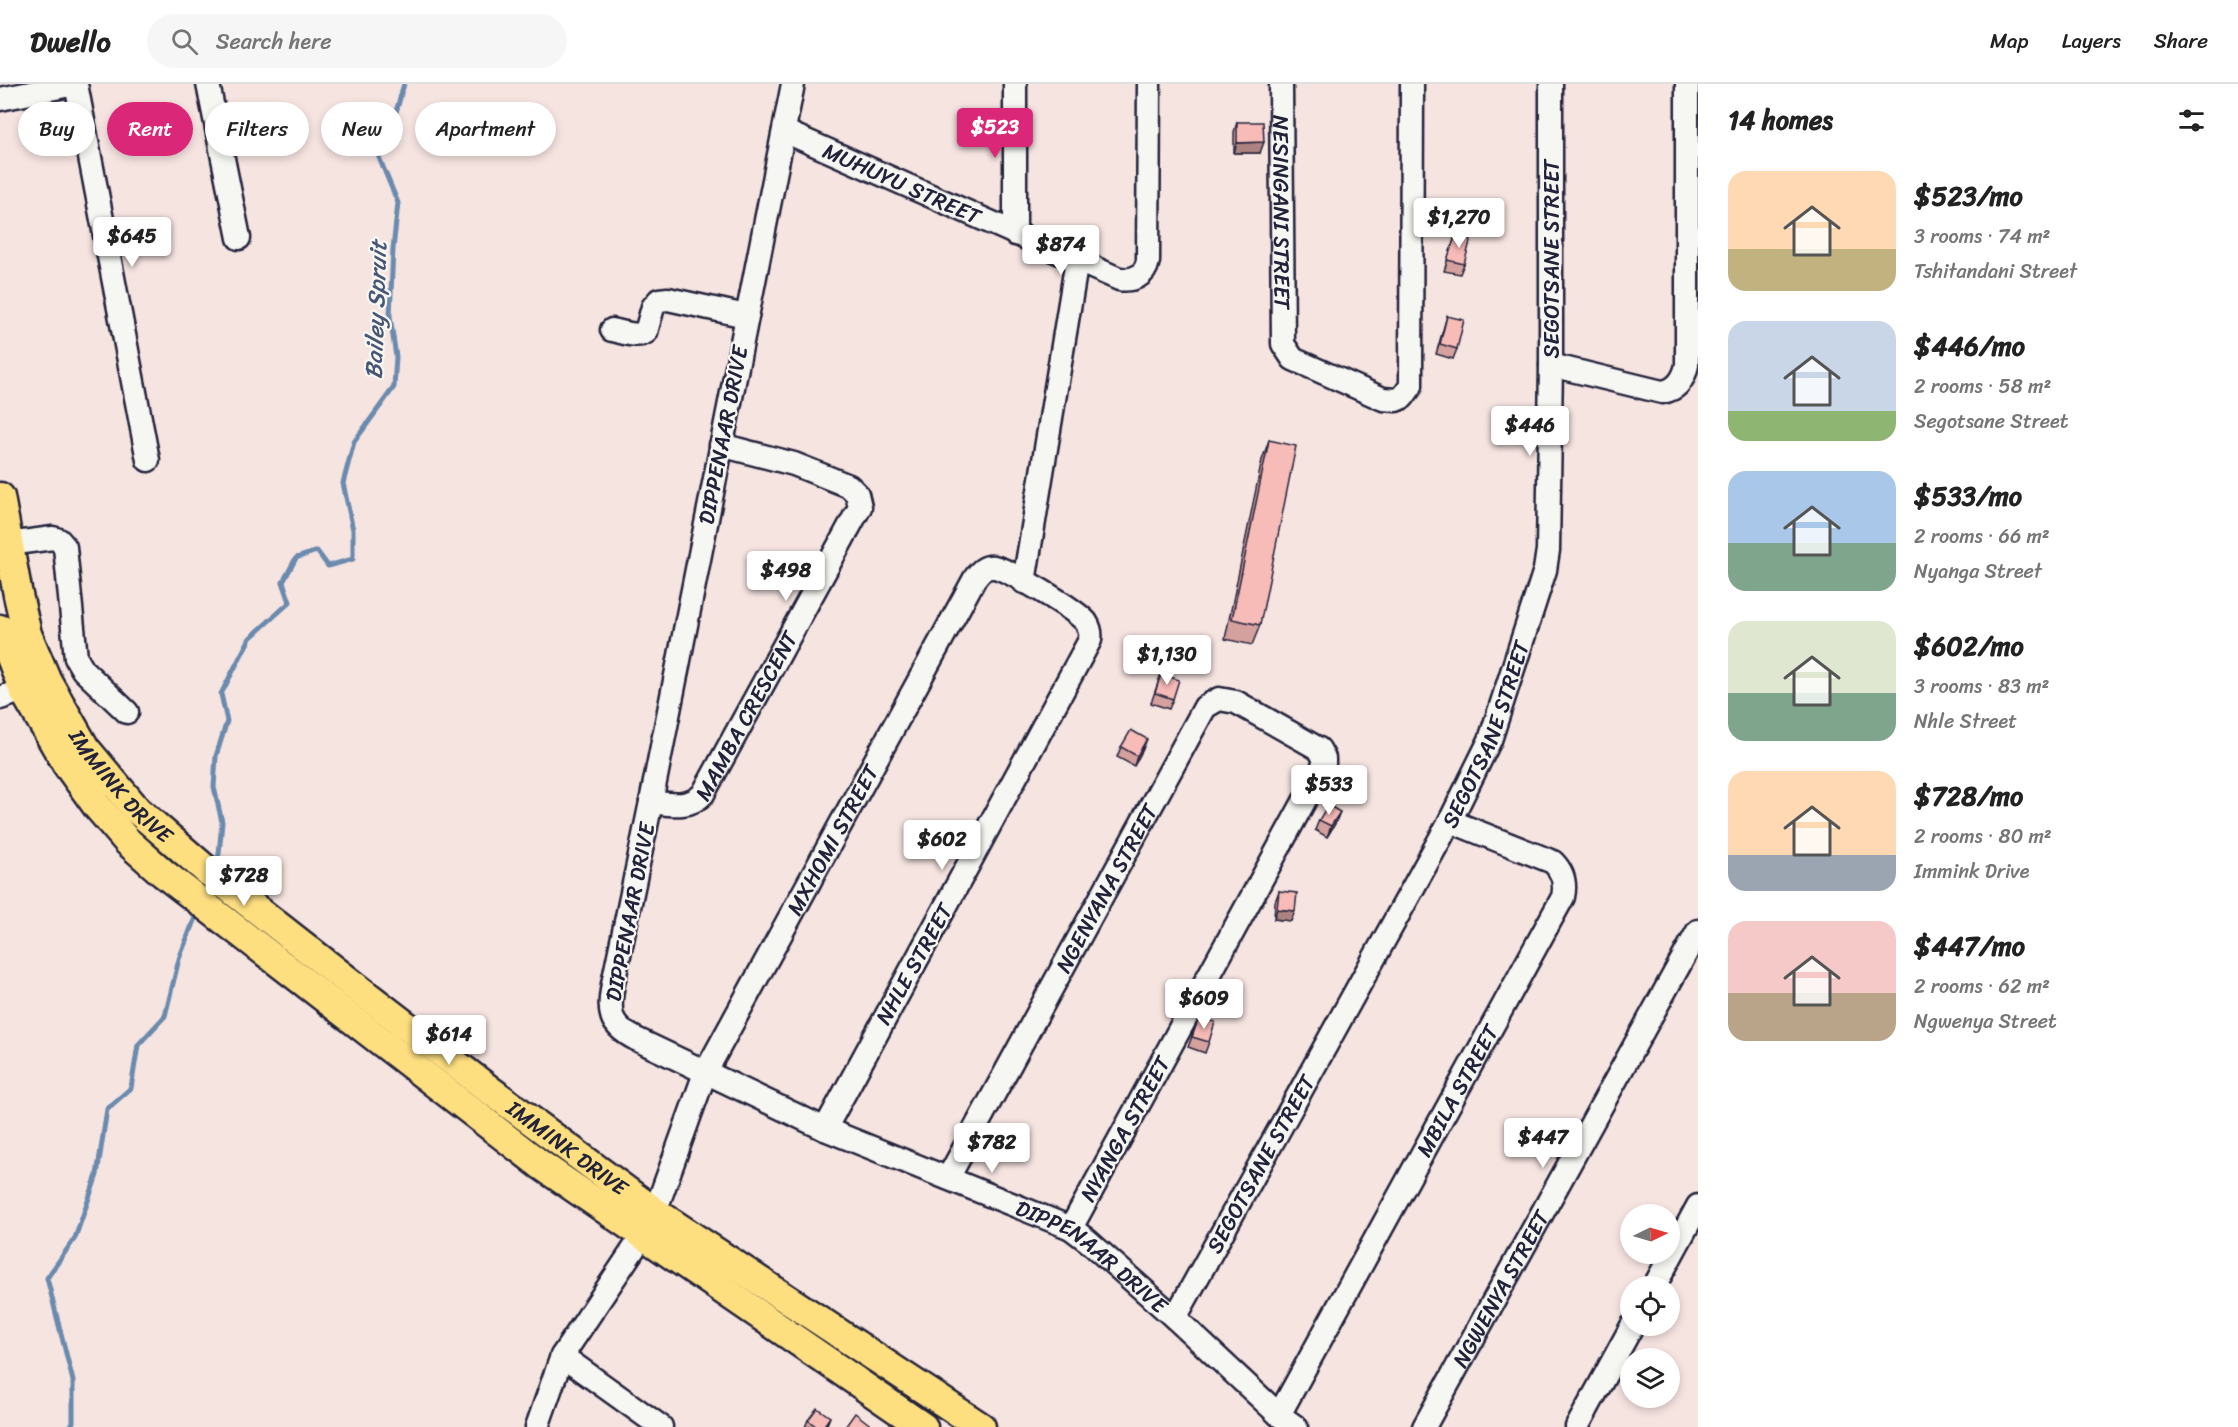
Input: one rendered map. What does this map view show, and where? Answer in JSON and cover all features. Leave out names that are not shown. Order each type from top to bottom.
[{"type":"main road","name":"IMMINK DRIVE","points":[[0,497],[27,634],[24,690],[85,748],[137,810],[204,868],[490,1091],[649,1223],[923,1427]]},
{"type":"main road","name":"IMMINK DRIVE","points":[[0,629],[24,690],[66,763],[97,806],[128,842],[199,902],[541,1165],[649,1223],[981,1427]]},
{"type":"street","points":[[0,99],[76,84],[148,460]]},
{"type":"street","points":[[208,84],[239,238]]},
{"type":"street","name":"DIPPENAAR DRIVE","points":[[793,84],[613,984],[611,1012],[615,1024],[629,1035],[825,1129],[1071,1228],[1175,1317],[1288,1421]]},
{"type":"street","points":[[1015,234],[1016,84]]},
{"type":"street","name":"MUHUYU STREET","points":[[784,131],[1124,280],[1138,277],[1146,269],[1149,249],[1149,84]]},
{"type":"street","name":"NESINGANI STREET","points":[[1281,84],[1281,338],[1293,359],[1383,399],[1391,400],[1403,397],[1411,386],[1412,84]]},
{"type":"street","name":"SEGOTSANE STREET","points":[[1175,1317],[1450,820],[1490,740],[1545,570],[1548,550],[1551,365],[1551,84]]},
{"type":"street","points":[[1551,365],[1662,392],[1670,391],[1682,381],[1687,365],[1687,84]]},
{"type":"street","points":[[1024,582],[1077,260]]},
{"type":"street","points":[[612,330],[641,335],[646,332],[653,307],[659,300],[746,316]]},
{"type":"street","name":"MAMBA CRESCENT","points":[[651,802],[688,804],[698,800],[704,794],[860,507],[857,494],[849,486],[794,464],[721,445]]},
{"type":"street","points":[[8,544],[52,538],[59,540],[65,547],[76,658],[83,670],[127,712]]},
{"type":"street","name":"MXHOMI STREET","points":[[537,1427],[561,1356],[649,1223],[705,1073],[975,578],[983,569],[994,567],[1075,612]]},
{"type":"street","name":"NHLE STREET","points":[[825,1129],[1087,647],[1089,627],[1075,612]]},
{"type":"street","name":"NGENYANA STREET","points":[[948,1178],[1205,707],[1219,699],[1236,702],[1316,747]]},
{"type":"street","name":"NYANGA STREET","points":[[1071,1228],[1324,765],[1322,753],[1316,747]]},
{"type":"street","name":"MBILA STREET","points":[[1288,1421],[1563,897],[1562,876],[1553,862],[1450,820]]},
{"type":"street","name":"NGWENYA STREET","points":[[1424,1427],[1698,931]]},
{"type":"street","points":[[1660,1276],[1698,1206]]},
{"type":"street","points":[[1577,1427],[1627,1336]]},
{"type":"street","points":[[561,1356],[661,1427]]},
{"type":"building","points":[[1237,122],[1263,122],[1264,142],[1237,143]]},
{"type":"building","points":[[1456,234],[1471,238],[1464,264],[1447,260]]},
{"type":"building","points":[[1447,316],[1464,320],[1457,349],[1440,344]]},
{"type":"building","points":[[1269,440],[1296,446],[1260,625],[1232,619]]},
{"type":"building","points":[[1161,674],[1179,680],[1173,699],[1155,693]]},
{"type":"building","points":[[1131,730],[1147,739],[1137,756],[1121,747]]},
{"type":"building","points":[[1328,805],[1340,812],[1331,826],[1319,820]]},
{"type":"building","points":[[1279,891],[1297,893],[1295,911],[1277,909]]},
{"type":"building","points":[[1199,1018],[1215,1022],[1209,1042],[1192,1037]]},
{"type":"building","points":[[817,1408],[830,1417],[823,1427],[817,1427],[808,1420]]},
{"type":"building","points":[[855,1413],[873,1427],[845,1427]]},
{"type":"waterway","name":"Bailey Spruit","points":[[215,865],[219,854],[222,822],[214,787],[216,756],[227,721],[221,694],[250,638],[290,602],[283,582],[296,558],[317,551],[328,566],[353,559],[353,530],[343,483],[354,442],[394,387],[396,357],[390,316],[398,203],[378,155],[396,112],[404,84]]},
{"type":"waterway","name":"Bailey Spruit","points":[[70,1427],[73,1422],[73,1381],[47,1278],[75,1238],[97,1175],[107,1109],[131,1088],[138,1045],[165,1016],[179,959],[198,910]]}]
